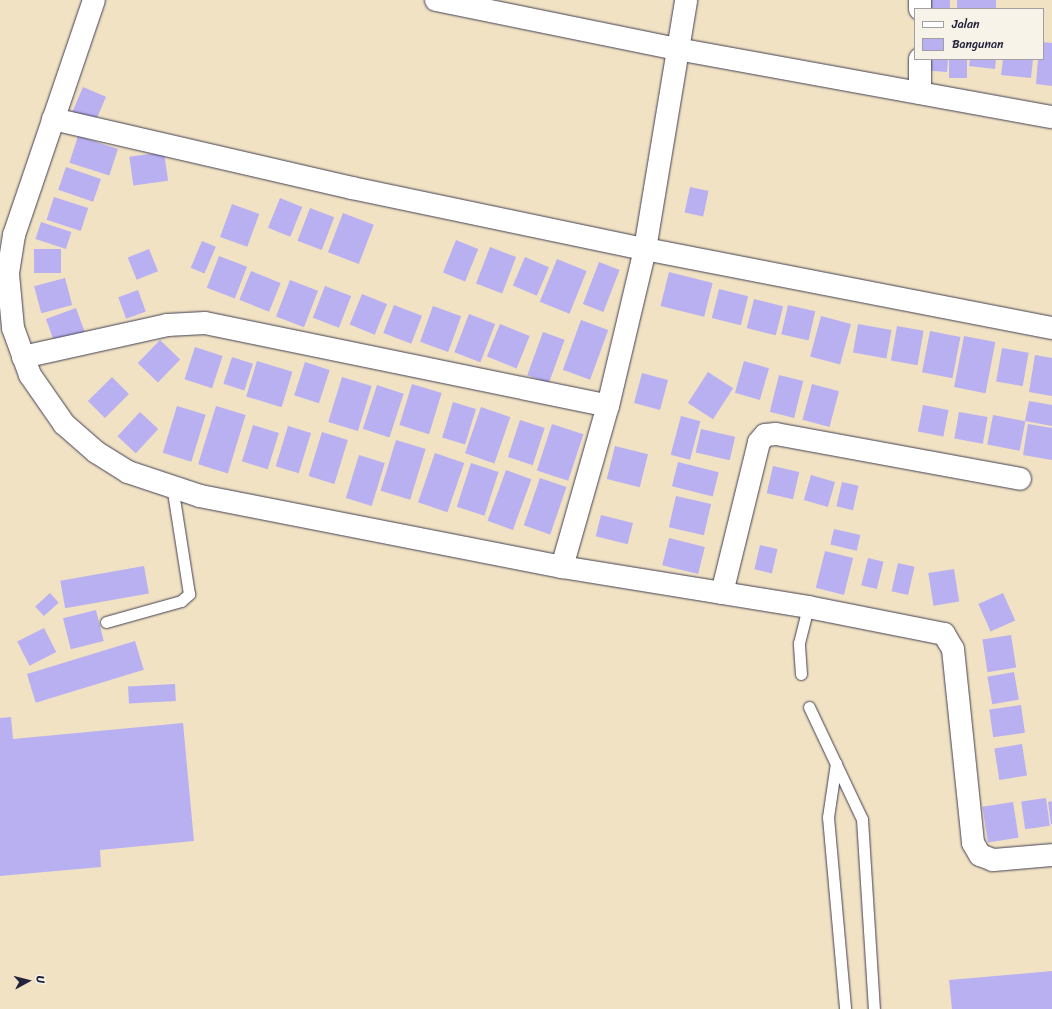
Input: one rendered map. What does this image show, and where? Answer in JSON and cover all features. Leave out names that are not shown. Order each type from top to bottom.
[{"type":"street","points":[[94,0],[14,235],[8,274],[13,328],[23,357],[30,375],[64,424],[96,452],[128,472],[200,496],[562,567],[808,607],[944,634],[953,649],[973,843],[980,855],[993,860],[1052,855]]},
{"type":"street","points":[[436,0],[486,5],[677,49],[1052,117]]},
{"type":"street","points":[[562,567],[608,406],[645,249],[686,0]]},
{"type":"street","points":[[920,60],[920,93]]},
{"type":"street","points":[[53,119],[352,188],[645,249],[1052,328]]},
{"type":"street","points":[[23,357],[167,325],[205,323],[608,406]]},
{"type":"street","points":[[722,593],[759,442],[765,435],[776,434],[1020,479]]},
{"type":"lane","points":[[106,622],[181,601],[189,594],[172,486]]},
{"type":"lane","points":[[801,674],[799,643],[808,607]]},
{"type":"lane","points":[[809,707],[862,819],[874,1009]]},
{"type":"lane","points":[[836,763],[828,817],[845,1009]]},
{"type":"building","points":[[925,0],[950,0],[950,8],[925,8]]},
{"type":"building","points":[[957,0],[996,0],[996,8],[957,8]]},
{"type":"building","points":[[1044,42],[1052,43],[1052,86],[1036,84],[1038,60],[1044,60]]},
{"type":"building","points":[[923,60],[948,60],[947,72],[921,70]]},
{"type":"building","points":[[949,60],[967,60],[967,78],[949,78]]},
{"type":"building","points":[[970,60],[996,60],[995,69],[969,66]]},
{"type":"building","points":[[1003,60],[1033,60],[1031,78],[1001,75]]},
{"type":"building","points":[[83,87],[106,97],[95,123],[72,113]]},
{"type":"building","points":[[78,136],[118,149],[109,176],[69,163]]},
{"type":"building","points":[[164,152],[168,181],[133,186],[129,157]]},
{"type":"building","points":[[66,167],[101,179],[93,202],[58,190]]},
{"type":"building","points":[[690,187],[709,191],[703,216],[685,212]]},
{"type":"building","points":[[54,197],[88,208],[81,231],[47,220]]},
{"type":"building","points":[[280,198],[302,207],[290,237],[268,228]]},
{"type":"building","points":[[232,204],[259,214],[247,247],[220,237]]},
{"type":"building","points":[[310,208],[334,217],[322,250],[297,241]]},
{"type":"building","points":[[343,213],[374,225],[359,264],[328,252]]},
{"type":"building","points":[[41,222],[71,232],[66,249],[35,239]]},
{"type":"building","points":[[456,240],[478,249],[465,281],[443,272]]},
{"type":"building","points":[[202,241],[216,247],[204,274],[191,268]]},
{"type":"building","points":[[490,247],[516,257],[502,293],[476,283]]},
{"type":"building","points":[[34,249],[61,249],[61,273],[34,273]]},
{"type":"building","points":[[149,249],[158,271],[137,280],[128,258]]},
{"type":"building","points":[[219,256],[247,267],[235,298],[207,288]]},
{"type":"building","points":[[525,257],[549,267],[537,296],[513,286]]},
{"type":"building","points":[[557,259],[587,271],[569,314],[540,302]]},
{"type":"building","points":[[599,262],[620,270],[603,312],[583,304]]},
{"type":"building","points":[[251,271],[281,283],[269,312],[239,300]]},
{"type":"building","points":[[669,272],[713,283],[704,317],[661,306]]},
{"type":"building","points":[[65,278],[72,305],[41,313],[34,286]]},
{"type":"building","points":[[290,280],[318,291],[304,327],[276,316]]},
{"type":"building","points":[[325,286],[351,296],[339,328],[313,318]]},
{"type":"building","points":[[719,289],[748,296],[741,325],[712,318]]},
{"type":"building","points":[[138,290],[146,312],[126,319],[118,297]]},
{"type":"building","points":[[362,294],[387,304],[375,335],[350,325]]},
{"type":"building","points":[[754,299],[783,306],[776,335],[747,328]]},
{"type":"building","points":[[394,305],[422,316],[411,344],[383,333]]},
{"type":"building","points":[[788,305],[815,311],[809,341],[781,334]]},
{"type":"building","points":[[433,306],[461,316],[448,352],[420,342]]},
{"type":"building","points":[[76,308],[86,336],[56,347],[46,319]]},
{"type":"building","points":[[469,314],[495,324],[480,362],[454,352]]},
{"type":"building","points":[[821,316],[851,324],[840,365],[810,357]]},
{"type":"building","points":[[581,320],[608,330],[590,380],[563,370]]},
{"type":"building","points":[[500,324],[530,336],[517,368],[487,356]]},
{"type":"building","points":[[858,324],[891,330],[886,358],[853,353]]},
{"type":"building","points":[[897,326],[924,331],[918,365],[891,360]]},
{"type":"building","points":[[930,331],[960,337],[952,378],[922,372]]},
{"type":"building","points":[[543,332],[565,340],[549,383],[527,375]]},
{"type":"building","points":[[964,336],[995,342],[985,393],[954,387]]},
{"type":"building","points":[[160,340],[180,359],[158,382],[138,363]]},
{"type":"building","points":[[195,347],[223,356],[212,388],[184,379]]},
{"type":"building","points":[[1002,348],[1029,353],[1023,386],[996,381]]},
{"type":"building","points":[[1035,355],[1052,358],[1052,396],[1029,392]]},
{"type":"building","points":[[232,357],[253,364],[244,390],[223,384]]},
{"type":"building","points":[[257,361],[292,372],[282,407],[246,396]]},
{"type":"building","points":[[744,361],[769,368],[760,400],[735,393]]},
{"type":"building","points":[[305,362],[330,370],[319,403],[294,395]]},
{"type":"building","points":[[708,372],[733,388],[713,419],[688,403]]},
{"type":"building","points":[[642,373],[668,380],[660,410],[634,403]]},
{"type":"building","points":[[779,375],[803,381],[794,418],[770,412]]},
{"type":"building","points":[[112,377],[129,394],[105,418],[88,401]]},
{"type":"building","points":[[342,377],[372,386],[358,431],[328,422]]},
{"type":"building","points":[[412,384],[442,393],[429,434],[399,425]]},
{"type":"building","points":[[812,384],[839,391],[829,427],[802,420]]},
{"type":"building","points":[[377,385],[404,394],[389,437],[363,429]]},
{"type":"building","points":[[1029,401],[1052,405],[1052,426],[1025,421]]},
{"type":"building","points":[[453,402],[476,409],[465,444],[442,437]]},
{"type":"building","points":[[923,405],[949,410],[943,436],[918,432]]},
{"type":"building","points":[[177,406],[206,415],[191,462],[163,453]]},
{"type":"building","points":[[216,406],[246,415],[228,473],[198,464]]},
{"type":"building","points":[[481,407],[510,417],[494,463],[465,453]]},
{"type":"building","points":[[140,412],[158,429],[136,453],[117,436]]},
{"type":"building","points":[[959,412],[988,417],[983,444],[954,439]]},
{"type":"building","points":[[993,415],[1025,421],[1020,451],[987,444]]},
{"type":"building","points":[[681,416],[700,421],[690,460],[671,455]]},
{"type":"building","points":[[520,420],[545,428],[533,465],[508,457]]},
{"type":"building","points":[[552,424],[583,434],[568,481],[537,471]]},
{"type":"building","points":[[1028,424],[1052,428],[1052,460],[1023,455]]},
{"type":"building","points":[[253,425],[279,433],[268,469],[242,461]]},
{"type":"building","points":[[288,426],[311,433],[299,473],[276,466]]},
{"type":"building","points":[[701,429],[735,437],[730,460],[696,452]]},
{"type":"building","points":[[322,432],[348,440],[334,484],[309,476]]},
{"type":"building","points":[[396,440],[426,449],[410,500],[381,491]]},
{"type":"building","points":[[615,446],[648,454],[640,487],[607,479]]},
{"type":"building","points":[[435,453],[464,463],[447,512],[418,502]]},
{"type":"building","points":[[359,455],[385,463],[372,506],[346,498]]},
{"type":"building","points":[[678,462],[719,472],[713,496],[672,486]]},
{"type":"building","points":[[471,463],[499,472],[484,516],[457,507]]},
{"type":"building","points":[[773,466],[799,472],[793,499],[767,493]]},
{"type":"building","points":[[506,470],[531,479],[513,530],[488,521]]},
{"type":"building","points":[[811,475],[835,482],[828,507],[804,500]]},
{"type":"building","points":[[540,478],[566,487],[550,534],[524,525]]},
{"type":"building","points":[[842,482],[859,486],[853,510],[836,506]]},
{"type":"building","points":[[676,496],[711,504],[704,535],[669,527]]},
{"type":"building","points":[[601,515],[633,523],[628,544],[596,536]]},
{"type":"building","points":[[834,529],[860,535],[857,551],[830,545]]},
{"type":"building","points":[[669,538],[705,547],[698,574],[662,565]]},
{"type":"building","points":[[760,545],[778,549],[772,573],[754,569]]},
{"type":"building","points":[[825,551],[853,558],[844,595],[816,588]]},
{"type":"building","points":[[868,558],[884,562],[877,589],[861,585]]},
{"type":"building","points":[[898,563],[915,567],[908,595],[891,591]]},
{"type":"building","points":[[144,566],[149,594],[65,608],[60,581]]},
{"type":"building","points":[[954,569],[959,602],[933,606],[928,573]]},
{"type":"building","points":[[50,593],[59,603],[44,616],[35,606]]},
{"type":"building","points":[[1003,593],[1015,620],[991,631],[978,604]]},
{"type":"building","points":[[96,610],[104,641],[71,649],[63,618]]},
{"type":"building","points":[[44,628],[56,652],[30,666],[17,642]]},
{"type":"building","points":[[1011,635],[1016,668],[988,672],[982,640]]},
{"type":"building","points":[[135,641],[144,670],[36,703],[27,674]]},
{"type":"building","points":[[1014,672],[1019,700],[992,704],[987,677]]},
{"type":"building","points":[[175,684],[176,701],[129,703],[128,686]]},
{"type":"building","points":[[1021,705],[1025,733],[993,737],[989,709]]},
{"type":"building","points":[[11,717],[13,739],[183,723],[194,841],[100,850],[101,867],[0,876],[0,718]]},
{"type":"building","points":[[1022,744],[1027,776],[999,780],[994,748]]},
{"type":"building","points":[[1046,798],[1050,826],[1025,829],[1021,801]]},
{"type":"building","points":[[1052,801],[1052,824],[1051,824],[1048,802]]},
{"type":"building","points":[[1013,802],[1019,838],[988,842],[982,807]]},
{"type":"building","points":[[1052,971],[1052,1009],[952,1009],[949,980]]}]
